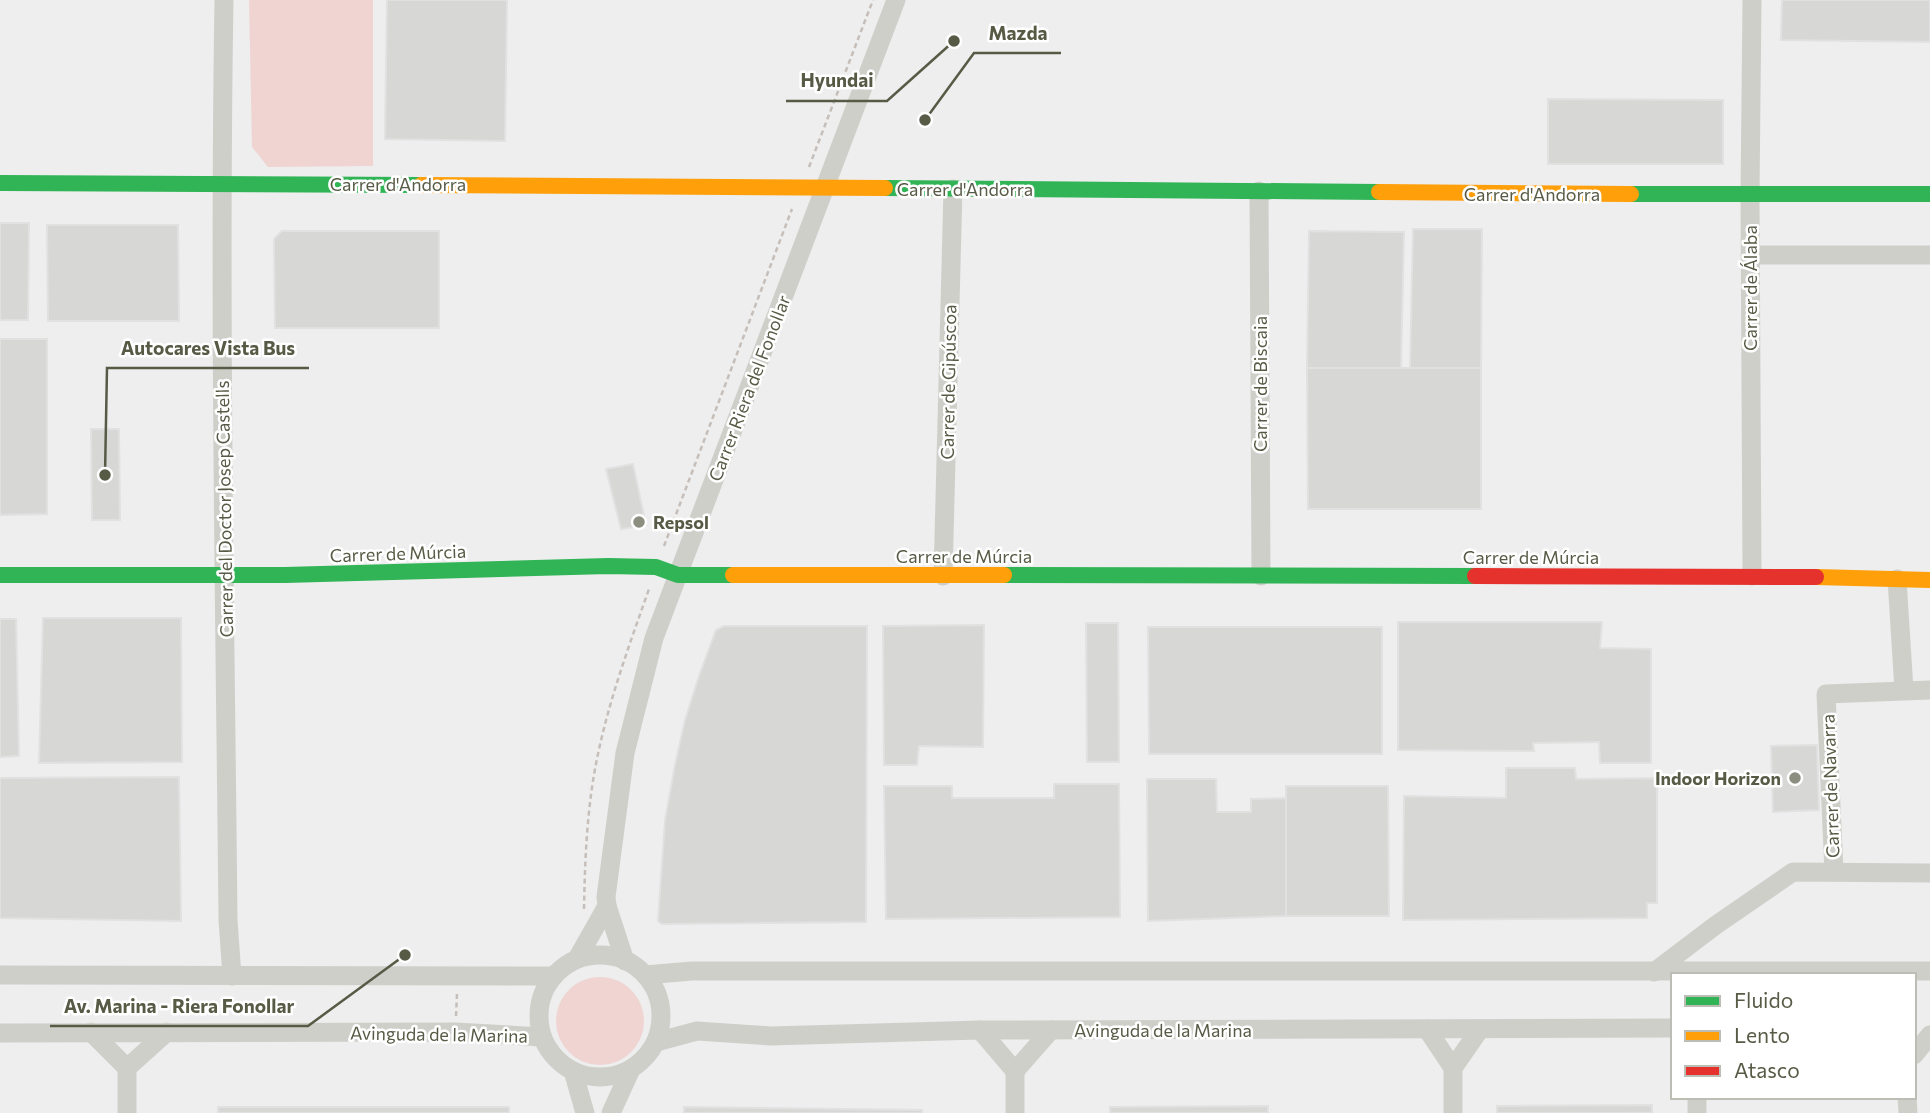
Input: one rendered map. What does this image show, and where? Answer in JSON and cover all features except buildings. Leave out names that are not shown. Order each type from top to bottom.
[{"type":"street","name":"Carrer del Doctor Josep Castells","points":[[224,0],[221,183],[224,575],[228,920],[232,976]]},
{"type":"street","name":"Carrer Riera del Fonollar","points":[[607,906],[625,753],[654,638],[896,0]]},
{"type":"street","name":"Carrer de Álaba","points":[[1752,0],[1752,576]]},
{"type":"street","name":"Carrer d'Andorra","points":[[0,183],[1930,194]]},
{"type":"street","name":"Carrer de Gipúscoa","points":[[943,576],[953,189]]},
{"type":"street","name":"Carrer de Biscaia","points":[[1259,191],[1261,576]]},
{"type":"street","points":[[1750,255],[1930,255]]},
{"type":"street","name":"Carrer de Múrcia","points":[[0,575],[285,575],[608,566],[656,567],[678,575],[1752,576],[1930,580]]},
{"type":"street","points":[[1897,579],[1904,690]]},
{"type":"street","name":"Carrer de Navarra","points":[[1834,872],[1826,694],[1930,690]]},
{"type":"street","points":[[1654,972],[1793,872],[1930,873]]},
{"type":"street","points":[[577,959],[607,906]]},
{"type":"street","points":[[607,906],[625,961]]},
{"type":"street","points":[[601,955],[625,961],[645,975],[657,996],[660,1007],[656,1042],[643,1060],[617,1075],[587,1076],[573,1071],[551,1053],[542,1037],[540,1005],[545,989],[561,969],[577,959],[601,955]]},
{"type":"street","points":[[645,975],[692,971],[1930,971]]},
{"type":"street","points":[[0,975],[554,976]]},
{"type":"street","points":[[1427,1029],[1453,1068],[1453,1113]]},
{"type":"street","points":[[1453,1068],[1480,1029]]},
{"type":"street","name":"Avinguda de la Marina","points":[[656,1042],[697,1031],[771,1036],[979,1030],[1671,1029]]},
{"type":"street","points":[[979,1030],[1015,1071]]},
{"type":"street","points":[[1015,1113],[1015,1071],[1051,1030]]},
{"type":"street","points":[[91,1032],[127,1068],[127,1113]]},
{"type":"street","points":[[127,1068],[167,1032]]},
{"type":"street","name":"Avinguda de la Marina","points":[[0,1033],[456,1032],[542,1037]]},
{"type":"street","points":[[1916,1052],[1930,1035]]},
{"type":"street","points":[[611,1113],[631,1069]]},
{"type":"street","points":[[573,1071],[585,1113]]},
{"type":"path","points":[[456,1032],[458,977]]},
{"type":"shaded area","points":[[249,0],[373,0],[373,166],[268,167],[252,147]]},
{"type":"shaded area","points":[[600,977],[617,981],[631,990],[640,1004],[644,1021],[640,1038],[631,1052],[617,1061],[600,1065],[583,1061],[569,1052],[560,1038],[556,1021],[560,1004],[569,990],[583,981]]},
{"type":"traffic: fast","points":[[0,183],[421,185]]},
{"type":"traffic: fast","points":[[885,188],[1379,192]]},
{"type":"traffic: fast","points":[[1631,194],[1930,194]]},
{"type":"traffic: fast","points":[[0,575],[285,575],[608,566],[656,567],[678,575],[733,575]]},
{"type":"traffic: fast","points":[[1004,575],[1475,576]]},
{"type":"traffic: slow","points":[[421,185],[885,188]]},
{"type":"traffic: slow","points":[[1379,192],[1631,194]]},
{"type":"traffic: slow","points":[[733,575],[1004,575]]},
{"type":"traffic: slow","points":[[1816,577],[1930,580]]},
{"type":"traffic: jam","points":[[1475,576],[1816,577]]},
{"type":"place","name":"Hyundai","points":[[954,41]]},
{"type":"place","name":"Mazda","points":[[925,120]]},
{"type":"place","name":"Autocares Vista Bus","points":[[105,475]]},
{"type":"place","name":"Repsol","points":[[639,522]]},
{"type":"place","name":"Indoor Horizon","points":[[1795,778]]},
{"type":"place","name":"Av. Marina - Riera Fonollar","points":[[405,955]]}]
